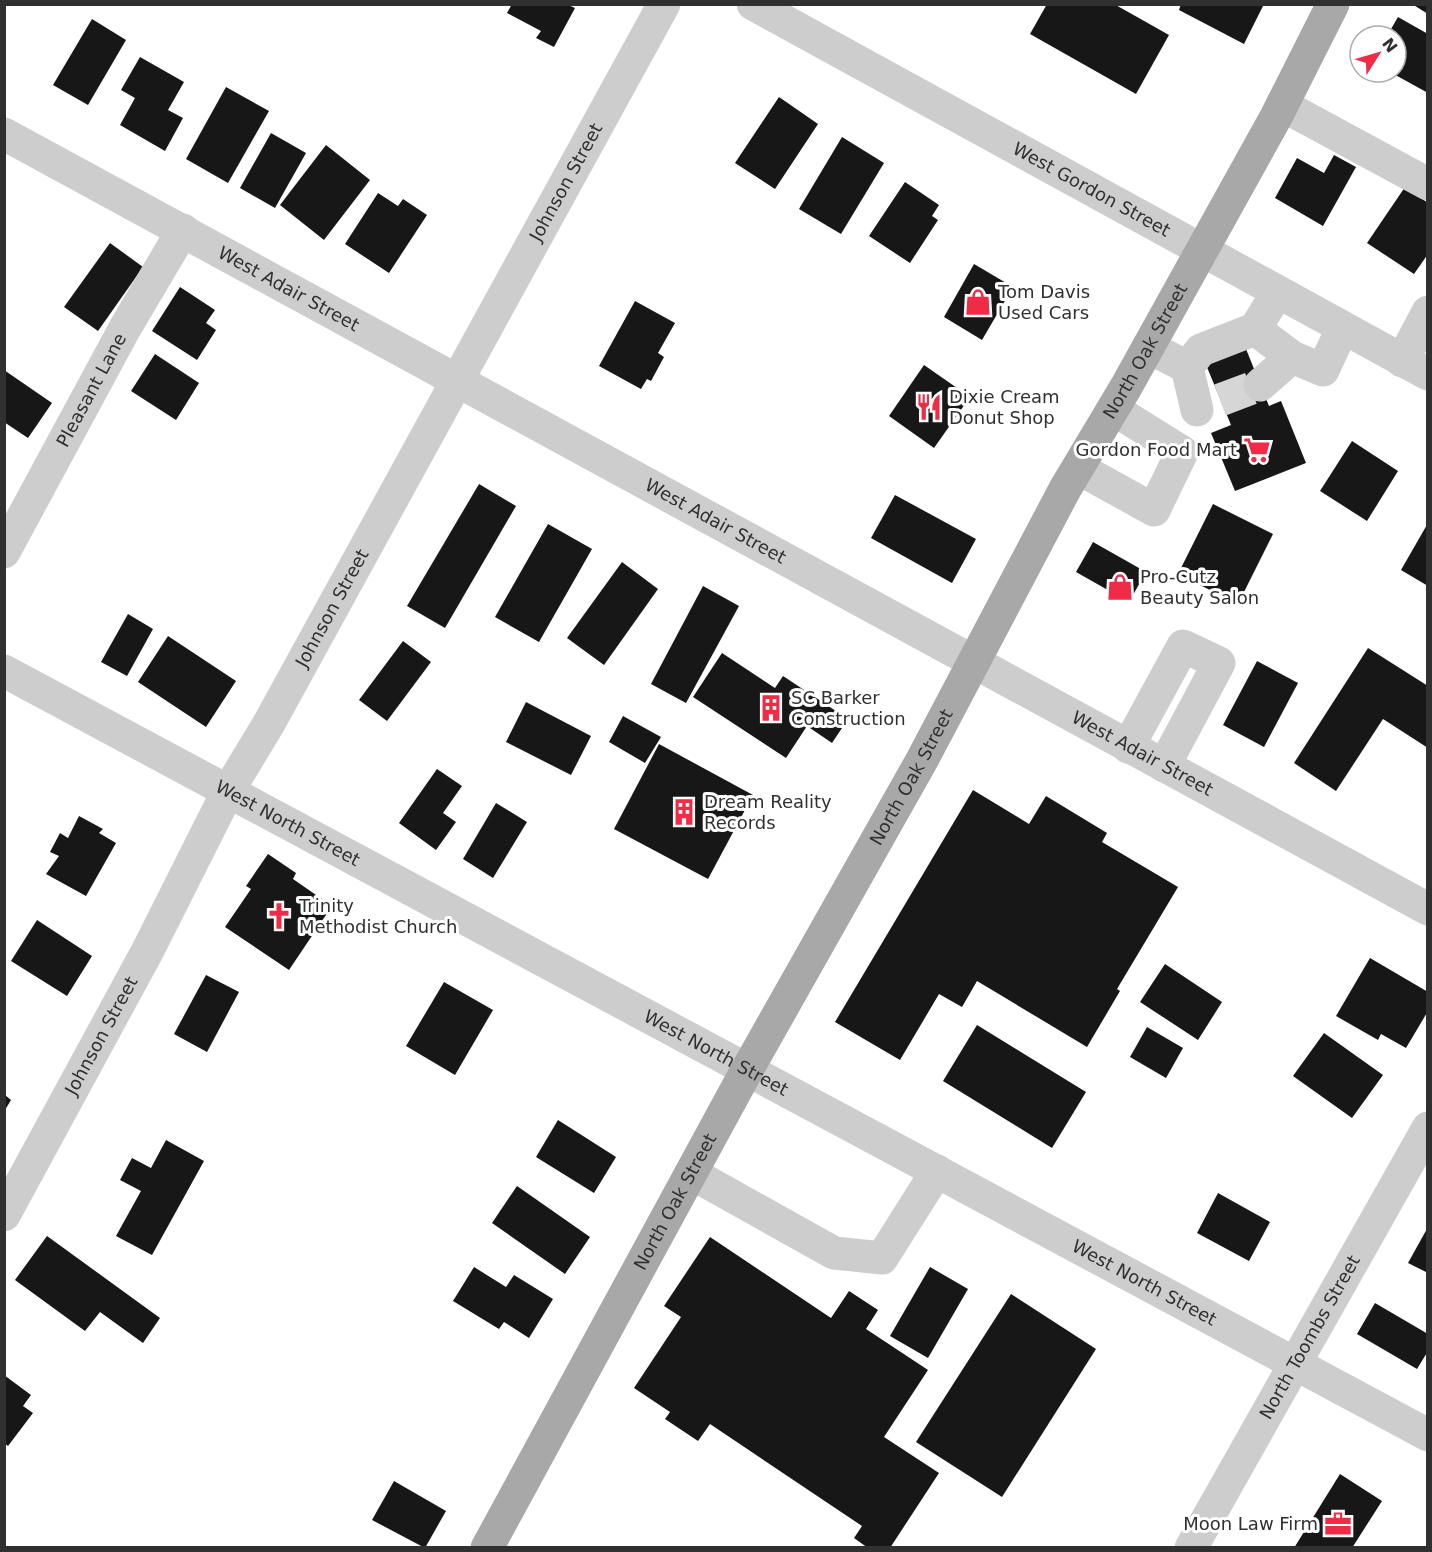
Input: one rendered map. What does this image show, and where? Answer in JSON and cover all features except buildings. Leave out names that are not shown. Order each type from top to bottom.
[{"type":"main road","name":"North Oak Street","points":[[487,1548],[747,1070],[922,760],[1078,468],[1282,105],[1333,4]]},
{"type":"street","name":"Johnson Street","points":[[4,1215],[147,950],[228,791],[268,724],[664,4]]},
{"type":"street","name":"West Gordon Street","points":[[762,6],[1201,252],[1415,367]]},
{"type":"street","points":[[1282,105],[1428,184]]},
{"type":"street","name":"West Adair Street","points":[[4,134],[1128,747],[1425,901]]},
{"type":"street","name":"Pleasant Lane","points":[[4,552],[125,328],[183,230]]},
{"type":"street","points":[[1187,367],[1201,350],[1255,329],[1277,293]]},
{"type":"street","points":[[1415,367],[1428,312]]},
{"type":"street","points":[[1255,329],[1292,357],[1323,370],[1342,328]]},
{"type":"street","points":[[1078,468],[1154,510],[1182,452],[1209,405],[1187,367],[1148,347]]},
{"type":"street","points":[[1260,385],[1292,357]]},
{"type":"street","points":[[1113,409],[1182,452]]},
{"type":"street","points":[[1128,747],[1183,646],[1219,663],[1164,766]]},
{"type":"street","name":"West North Street","points":[[4,671],[1428,1435]]},
{"type":"street","name":"North Toombs Street","points":[[1191,1548],[1428,1128]]},
{"type":"street","points":[[691,1173],[834,1252],[882,1258],[937,1171]]},
{"type":"tunnel","points":[[1220,400],[1260,385]]},
{"type":"place","name":"Tom Davis Used Cars","points":[[978,302]]},
{"type":"place","name":"Dixie Cream Donut Shop","points":[[929,407]]},
{"type":"place","name":"Gordon Food Mart","points":[[1257,450]]},
{"type":"place","name":"Pro-Cutz Beauty Salon","points":[[1120,587]]},
{"type":"place","name":"SC Barker Construction","points":[[771,708]]},
{"type":"place","name":"Dream Reality Records","points":[[684,812]]},
{"type":"place","name":"Trinity Methodist Church","points":[[279,916]]},
{"type":"place","name":"Moon Law Firm","points":[[1338,1524]]}]
